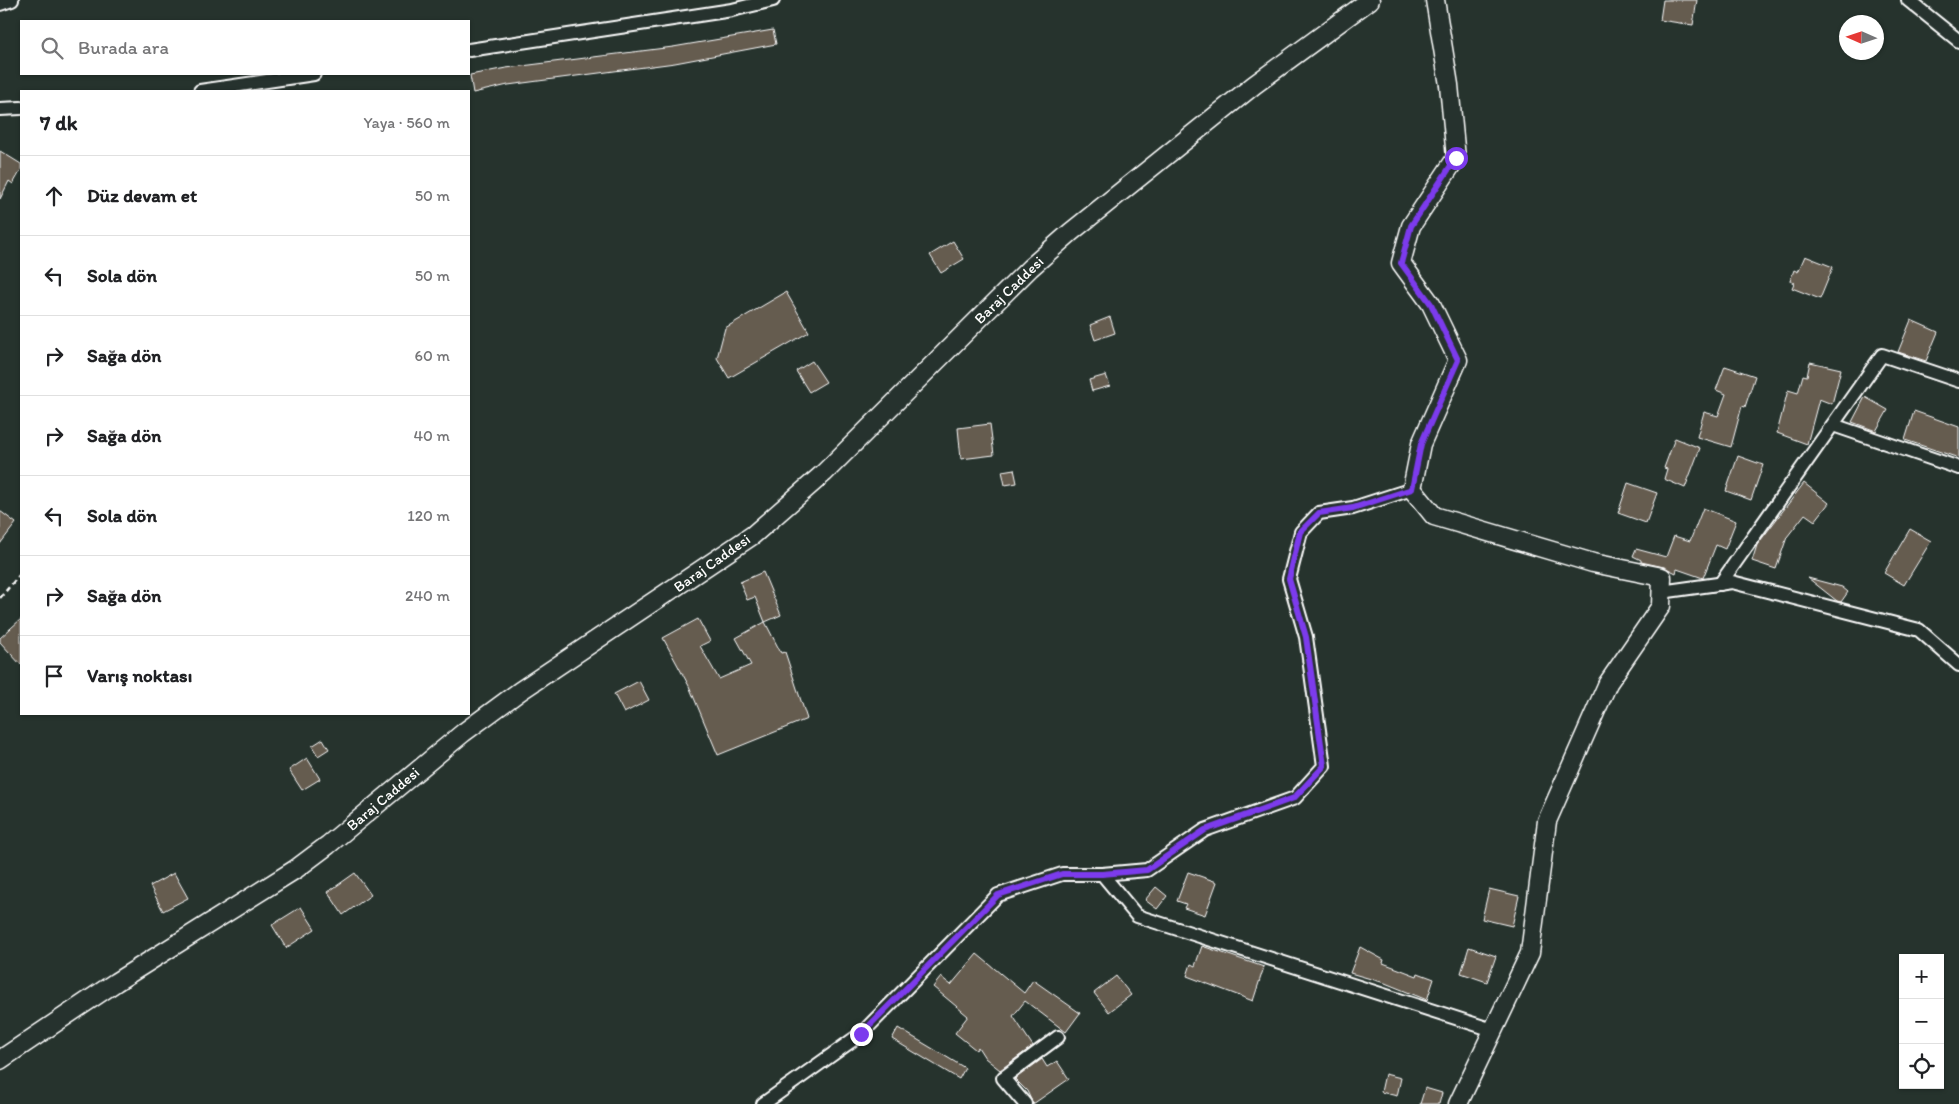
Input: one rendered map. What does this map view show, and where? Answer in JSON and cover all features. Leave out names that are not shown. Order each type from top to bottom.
[{"type":"main road","name":"Baraj Caddesi","points":[[0,1060],[116,982],[288,874],[328,845],[463,733],[520,691],[753,536],[824,473],[1030,268],[1071,232],[1254,85],[1370,0]]},
{"type":"main road","points":[[1435,0],[1449,85],[1456,158],[1411,226],[1401,263],[1431,304],[1458,360],[1421,444],[1412,489],[1434,516],[1593,563],[1662,577],[1661,606],[1608,683],[1547,820],[1530,953],[1458,1104]]},
{"type":"street","points":[[0,4],[12,0]]},
{"type":"street","points":[[470,50],[732,10],[773,0]]},
{"type":"street","points":[[1908,0],[1925,11],[1959,41]]},
{"type":"street","points":[[207,90],[307,75]]},
{"type":"street","points":[[0,109],[20,108]]},
{"type":"street","points":[[1720,584],[1882,355],[1959,382]]},
{"type":"street","points":[[1832,425],[1959,468]]},
{"type":"street","points":[[763,1104],[861,1034],[998,895],[1062,874],[1102,874],[1147,870],[1205,830],[1294,798],[1324,766],[1306,637],[1289,579],[1300,532],[1319,513],[1353,508],[1412,489]]},
{"type":"street","points":[[1661,592],[1732,582],[1919,630],[1959,665]]},
{"type":"street","points":[[1102,874],[1137,916],[1493,1030]]},
{"type":"street","points":[[1025,1104],[1003,1078],[1058,1037]]},
{"type":"path","points":[[0,598],[20,574]]},
{"type":"building","points":[[1663,0],[1697,0],[1693,25],[1660,20]]},
{"type":"building","points":[[773,30],[776,44],[675,63],[508,85],[473,93],[470,75],[506,68],[673,47]]},
{"type":"building","points":[[0,151],[20,163],[20,172],[13,184],[9,181],[0,199]]},
{"type":"building","points":[[953,241],[964,259],[941,273],[930,255]]},
{"type":"building","points":[[1805,256],[1833,267],[1820,299],[1792,288],[1794,283],[1790,281],[1794,270],[1798,272]]},
{"type":"building","points":[[786,292],[809,332],[729,378],[717,358],[725,328]]},
{"type":"building","points":[[1110,317],[1115,333],[1095,340],[1090,325]]},
{"type":"building","points":[[1911,320],[1938,332],[1926,361],[1898,352]]},
{"type":"building","points":[[812,361],[826,382],[809,392],[796,371]]},
{"type":"building","points":[[1810,362],[1841,369],[1832,404],[1819,399],[1807,444],[1777,433],[1788,390],[1798,393],[1803,375],[1807,376]]},
{"type":"building","points":[[1725,366],[1755,376],[1745,407],[1742,406],[1731,447],[1697,437],[1704,412],[1718,416],[1726,394],[1716,390]]},
{"type":"building","points":[[1106,375],[1110,386],[1092,391],[1089,380]]},
{"type":"building","points":[[1865,397],[1888,410],[1876,431],[1852,422]]},
{"type":"building","points":[[1914,411],[1959,427],[1959,458],[1905,440]]},
{"type":"building","points":[[990,424],[994,455],[961,459],[958,428]]},
{"type":"building","points":[[1675,438],[1700,448],[1685,488],[1664,479],[1667,469],[1664,468]]},
{"type":"building","points":[[1738,456],[1763,465],[1751,500],[1726,491]]},
{"type":"building","points":[[1014,469],[1017,483],[1005,485],[1002,471]]},
{"type":"building","points":[[1628,483],[1657,493],[1646,523],[1618,513]]},
{"type":"building","points":[[1804,483],[1829,503],[1815,521],[1805,514],[1787,537],[1776,569],[1752,561],[1757,545]]},
{"type":"building","points":[[1703,508],[1736,521],[1725,549],[1716,545],[1703,578],[1677,569],[1676,573],[1664,567],[1641,562],[1641,560],[1633,556],[1636,549],[1666,557],[1674,536],[1690,541]]},
{"type":"building","points":[[0,511],[16,523],[0,544]]},
{"type":"building","points":[[1910,529],[1931,541],[1904,585],[1884,573]]},
{"type":"building","points":[[763,572],[781,615],[765,622],[755,597],[747,600],[740,582]]},
{"type":"building","points":[[1808,578],[1842,587],[1848,592],[1841,602],[1837,601]]},
{"type":"building","points":[[698,619],[710,641],[700,646],[719,679],[751,665],[736,638],[765,622],[781,653],[785,652],[807,719],[718,755],[689,686],[663,638]]},
{"type":"building","points":[[20,620],[20,664],[0,642],[0,638]]},
{"type":"building","points":[[639,681],[649,700],[624,713],[614,694]]},
{"type":"building","points":[[323,739],[329,749],[318,756],[312,746]]},
{"type":"building","points":[[307,758],[320,779],[302,790],[289,770]]},
{"type":"building","points":[[1188,872],[1217,882],[1205,915],[1184,908],[1186,904],[1177,901]]},
{"type":"building","points":[[174,873],[188,898],[163,911],[150,886]]},
{"type":"building","points":[[355,873],[371,895],[343,915],[328,892]]},
{"type":"building","points":[[1156,887],[1167,896],[1157,909],[1145,900]]},
{"type":"building","points":[[1489,889],[1519,896],[1512,926],[1482,919]]},
{"type":"building","points":[[301,907],[315,929],[286,948],[272,925]]},
{"type":"building","points":[[1202,946],[1264,967],[1253,1001],[1187,976],[1191,964],[1195,966]]},
{"type":"building","points":[[1360,947],[1384,960],[1383,963],[1417,976],[1418,973],[1434,979],[1427,1000],[1385,983],[1350,973]]},
{"type":"building","points":[[1469,947],[1496,956],[1487,982],[1461,973]]},
{"type":"building","points":[[977,954],[1024,993],[1033,980],[1080,1013],[1066,1032],[1025,1001],[1013,1016],[1033,1046],[1000,1070],[985,1058],[978,1047],[976,1050],[955,1033],[968,1016],[933,987],[941,977],[951,985]]},
{"type":"building","points":[[1116,976],[1131,995],[1109,1012],[1094,993]]},
{"type":"building","points":[[898,1028],[965,1068],[959,1079],[892,1039]]},
{"type":"building","points":[[1042,1059],[1047,1067],[1057,1061],[1069,1079],[1033,1104],[1027,1091],[1015,1079]]},
{"type":"building","points":[[1385,1074],[1401,1078],[1397,1096],[1381,1092]]},
{"type":"building","points":[[1425,1088],[1442,1093],[1439,1104],[1420,1104]]},
{"type":"route","points":[[861,1034],[998,895],[1062,874],[1102,874],[1147,870],[1205,830],[1294,798],[1324,766],[1306,637],[1289,579],[1300,532],[1319,513],[1353,508],[1412,489],[1421,444],[1458,360],[1431,304],[1401,263],[1411,226],[1456,158]]}]
